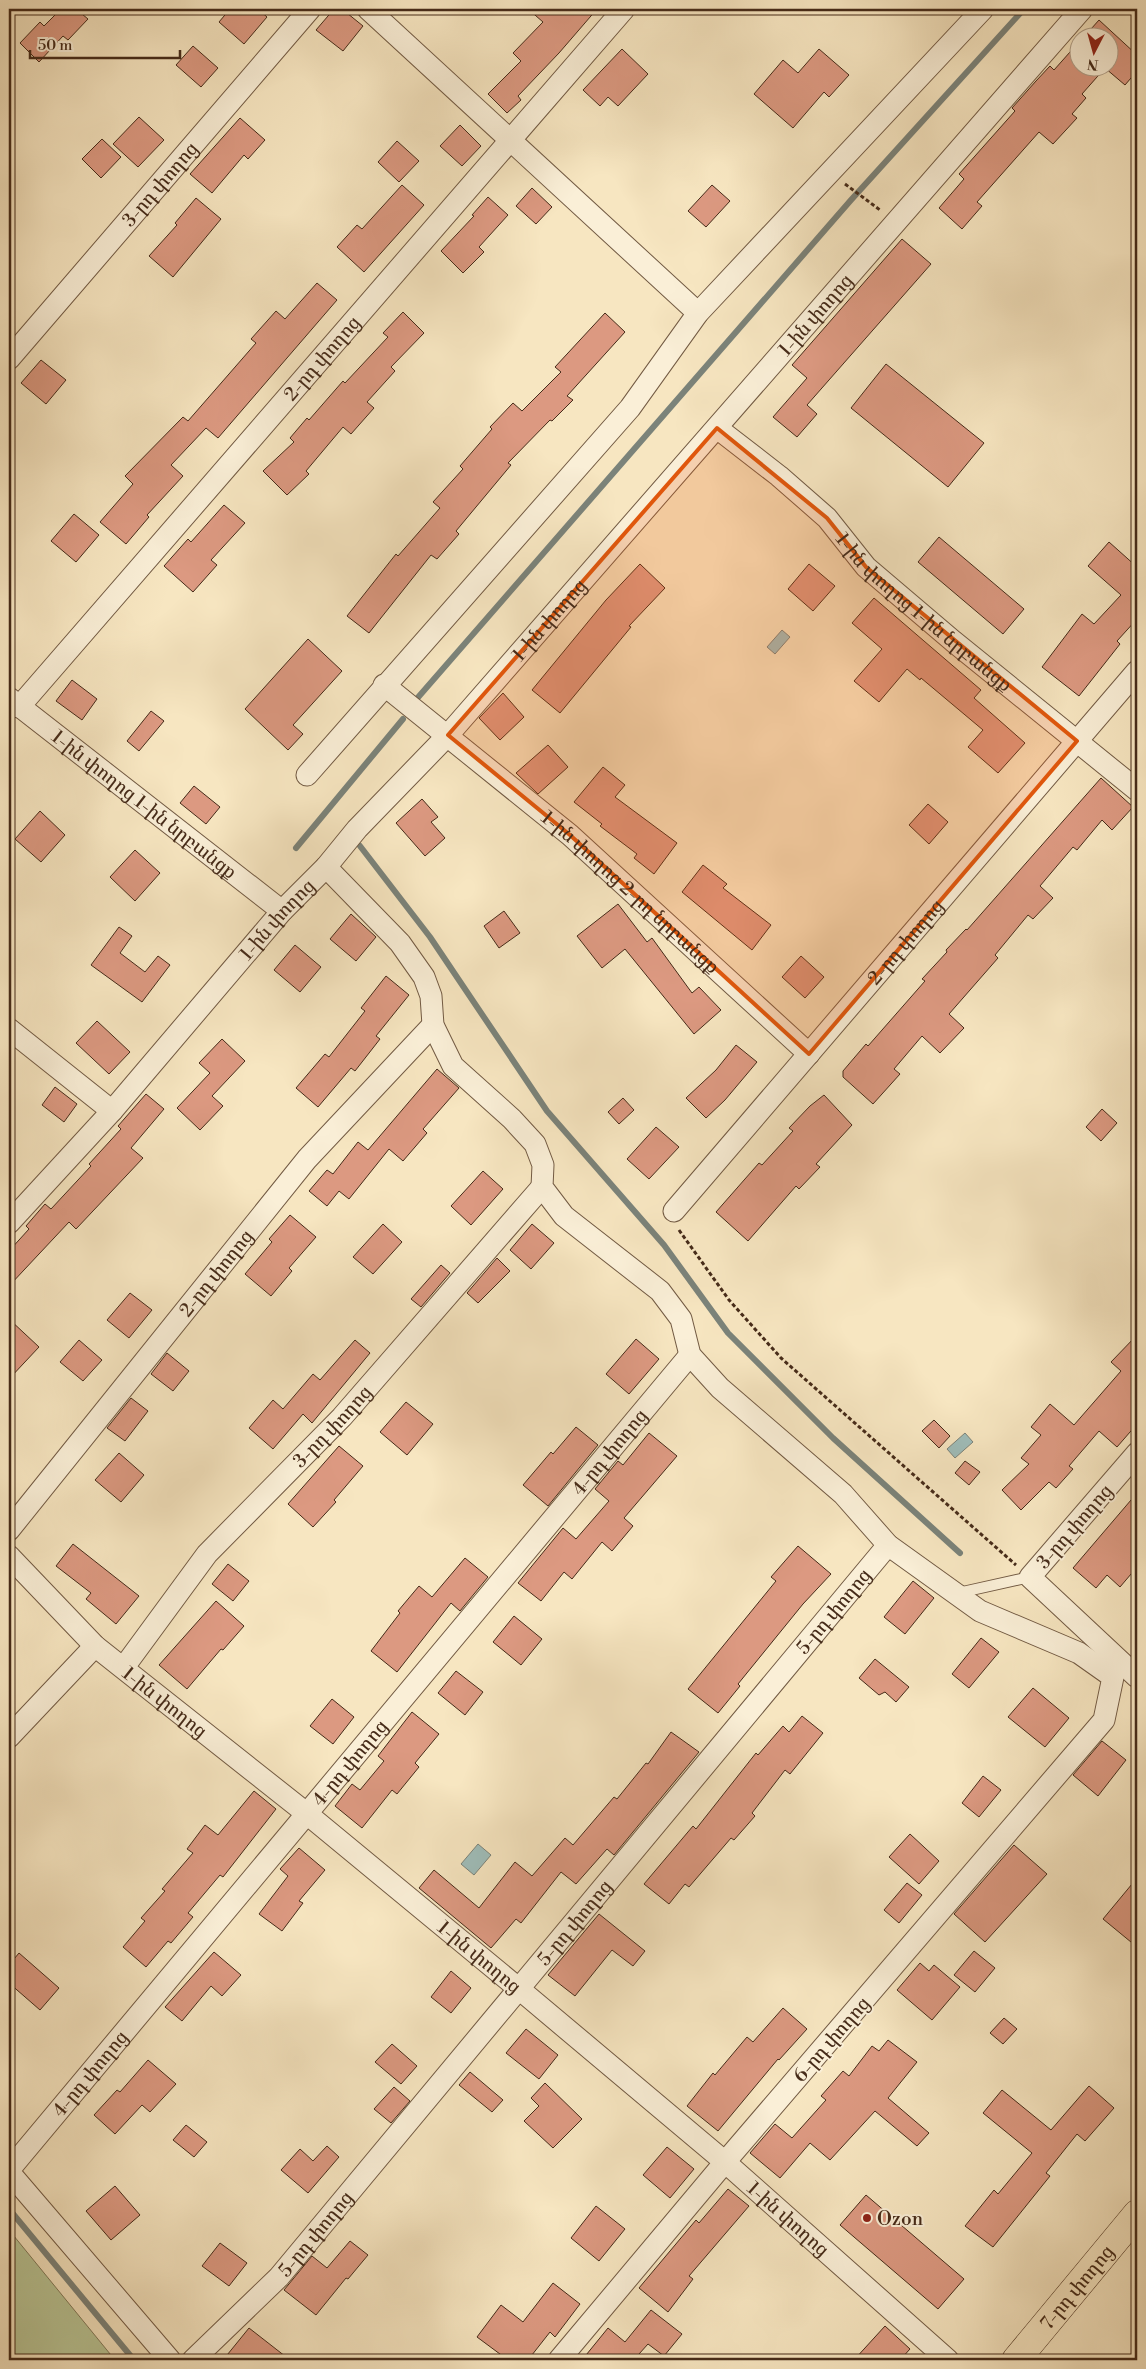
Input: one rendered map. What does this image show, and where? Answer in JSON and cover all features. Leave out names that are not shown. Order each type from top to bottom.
[{"type":"main road","name":"7-րդ փողոց","points":[[1016,2360],[1137,2214]]},
{"type":"street","name":"3-րդ փողոց","points":[[9,359],[310,9]]},
{"type":"street","points":[[368,9],[698,313]]},
{"type":"street","name":"2-րդ փողոց","points":[[14,703],[624,9]]},
{"type":"street","points":[[307,776],[384,685],[630,408],[698,313],[983,9]]},
{"type":"street","name":"1-ին փողոց","points":[[9,1223],[112,1112],[282,911],[326,867],[357,829],[448,735],[1082,9]]},
{"type":"street","name":"1-ին փողոց 1-ին նրբանցք","points":[[717,428],[779,476],[827,518],[866,567],[953,641],[1137,790]]},
{"type":"street","name":"2-րդ փողոց","points":[[674,1211],[1137,671]]},
{"type":"street","name":"1-ին փողոց 2-րդ նրբանցք","points":[[384,685],[570,835],[809,1054]]},
{"type":"street","name":"1-ին փողոց 1-ին նրբանցք","points":[[14,703],[282,911]]},
{"type":"street","points":[[326,867],[400,943],[424,977],[431,996],[433,1025],[453,1066],[512,1119],[535,1144],[543,1165],[542,1186],[564,1216],[660,1291],[681,1319],[690,1355],[720,1388],[843,1494],[888,1545],[980,1611],[1125,1673]]},
{"type":"street","name":"2-րդ փողոց","points":[[9,1530],[308,1160],[433,1025]]},
{"type":"street","points":[[9,1029],[112,1112]]},
{"type":"street","name":"3-րդ փողոց","points":[[124,1667],[207,1554],[342,1417],[542,1186]]},
{"type":"street","name":"4-րդ փողոց","points":[[9,2171],[690,1355]]},
{"type":"street","name":"3-րդ փողոց","points":[[1030,1577],[1137,1452]]},
{"type":"street","name":"5-րդ փողոց","points":[[193,2360],[279,2277],[888,1545]]},
{"type":"street","name":"1-ին փողոց","points":[[9,1556],[96,1646],[306,1813],[518,1988],[725,2162],[948,2360]]},
{"type":"street","points":[[1030,1577],[1125,1673]]},
{"type":"street","points":[[9,1737],[96,1646]]},
{"type":"street","name":"6-րդ փողոց","points":[[559,2360],[725,2162],[1104,1720],[1125,1673]]},
{"type":"street","points":[[9,2171],[170,2360]]},
{"type":"lane","points":[[956,1594],[1030,1577]]},
{"type":"path","points":[[831,173],[895,221]]},
{"type":"path","points":[[674,1211],[675,1224],[729,1300],[781,1358],[1030,1577]]},
{"type":"highlighted area","points":[[717,428],[827,518],[866,567],[1077,741],[809,1054],[570,835],[448,735]]},
{"type":"green space","points":[[9,2230],[115,2360],[9,2360]]},
{"type":"water","points":[[782,630],[790,637],[775,654],[767,647]]},
{"type":"water","points":[[965,1433],[973,1442],[955,1458],[947,1449]]},
{"type":"water","points":[[478,1844],[491,1855],[474,1875],[461,1864]]},
{"type":"building","points":[[61,9],[76,9],[88,19],[68,40],[63,36],[39,62],[20,43],[40,22],[44,26]]},
{"type":"building","points":[[230,9],[258,9],[267,17],[244,44],[219,22]]},
{"type":"building","points":[[334,9],[342,9],[363,26],[343,51],[316,30]]},
{"type":"building","points":[[528,9],[597,9],[518,96],[521,100],[507,113],[488,94],[521,61],[513,53],[543,22]]},
{"type":"building","points":[[1099,20],[1108,28],[1092,28]]},
{"type":"building","points":[[1118,38],[1137,55],[1137,71],[1125,85],[1117,78]]},
{"type":"building","points":[[193,46],[218,68],[201,87],[176,65]]},
{"type":"building","points":[[622,49],[648,74],[618,106],[608,97],[600,106],[583,90]]},
{"type":"building","points":[[819,49],[849,75],[829,97],[824,92],[793,128],[754,94],[783,60],[798,73]]},
{"type":"building","points":[[1068,54],[1068,78],[1096,78],[1082,94],[1086,98],[1072,114],[1077,118],[1053,144],[1039,132],[977,202],[982,206],[962,229],[939,208],[964,179],[959,174],[1015,111],[1012,108],[1050,66],[1054,70]]},
{"type":"building","points":[[139,117],[164,140],[138,167],[113,144]]},
{"type":"building","points":[[240,118],[265,140],[248,159],[244,155],[212,193],[190,174]]},
{"type":"building","points":[[460,125],[481,146],[462,166],[440,146]]},
{"type":"building","points":[[102,139],[121,157],[101,178],[82,159]]},
{"type":"building","points":[[397,141],[419,161],[399,182],[378,162]]},
{"type":"building","points":[[402,185],[424,205],[364,272],[337,247],[357,225],[362,229]]},
{"type":"building","points":[[712,185],[730,201],[706,227],[688,211]]},
{"type":"building","points":[[532,188],[552,207],[536,224],[516,206]]},
{"type":"building","points":[[488,197],[508,215],[479,247],[484,252],[463,273],[441,251],[474,216],[472,215]]},
{"type":"building","points":[[196,198],[221,219],[173,277],[149,256],[177,225],[175,223]]},
{"type":"building","points":[[902,239],[931,264],[807,405],[817,414],[797,437],[773,417],[807,378],[792,365]]},
{"type":"building","points":[[317,283],[337,300],[218,438],[206,428],[171,465],[183,476],[147,515],[149,517],[126,544],[100,522],[133,484],[125,476],[183,417],[188,421],[256,343],[251,339],[276,311],[285,319]]},
{"type":"building","points":[[403,312],[424,333],[391,367],[395,371],[367,402],[374,408],[351,434],[343,427],[306,471],[309,474],[287,495],[263,471],[294,442],[290,438],[307,418],[309,420],[343,381],[345,383],[388,337],[383,333]]},
{"type":"building","points":[[605,313],[625,332],[567,396],[573,400],[552,421],[550,420],[508,463],[511,465],[456,531],[459,534],[437,559],[431,555],[369,633],[347,616],[396,554],[398,556],[440,508],[433,502],[463,469],[460,466],[492,429],[490,427],[513,403],[522,411],[561,372],[555,367]]},
{"type":"building","points":[[41,360],[66,380],[46,404],[21,383]]},
{"type":"building","points":[[886,364],[984,443],[948,487],[851,408]]},
{"type":"building","points":[[224,505],[245,523],[211,560],[217,565],[193,592],[164,566],[188,539],[191,542]]},
{"type":"building","points":[[74,514],[99,535],[76,562],[51,541]]},
{"type":"building","points":[[939,537],[1024,609],[1003,634],[918,562]]},
{"type":"building","points":[[1109,542],[1137,567],[1137,619],[1117,641],[1120,644],[1079,696],[1042,667],[1082,614],[1094,624],[1121,595],[1088,566]]},
{"type":"building","points":[[640,564],[665,588],[629,626],[631,627],[560,713],[532,690],[606,600]]},
{"type":"building","points":[[809,564],[835,586],[813,611],[788,589]]},
{"type":"building","points":[[874,598],[981,690],[974,698],[1025,743],[998,773],[968,747],[983,730],[921,678],[920,680],[907,669],[879,702],[854,681],[882,649],[852,623]]},
{"type":"building","points":[[308,639],[342,671],[293,725],[303,734],[288,750],[245,709]]},
{"type":"building","points":[[72,680],[97,699],[82,720],[56,701]]},
{"type":"building","points":[[503,693],[524,717],[500,740],[479,718]]},
{"type":"building","points":[[151,711],[164,721],[139,751],[127,741]]},
{"type":"building","points":[[548,745],[568,767],[538,794],[516,773]]},
{"type":"building","points":[[603,767],[625,785],[615,797],[677,843],[654,874],[634,858],[637,854],[600,826],[602,824],[574,802]]},
{"type":"building","points":[[1101,778],[1133,807],[1112,830],[1102,820],[1077,850],[1073,847],[1040,886],[1053,898],[1033,919],[1028,915],[995,955],[998,958],[949,1014],[964,1028],[940,1053],[922,1036],[894,1069],[900,1074],[873,1104],[843,1077],[843,1071],[866,1044],[868,1046],[925,981],[922,979],[947,952],[946,950],[967,930]]},
{"type":"building","points":[[194,786],[220,807],[206,824],[180,803]]},
{"type":"building","points":[[422,799],[438,817],[431,822],[445,838],[425,856],[396,823]]},
{"type":"building","points":[[928,804],[948,822],[929,844],[909,825]]},
{"type":"building","points":[[40,811],[65,835],[41,862],[15,839]]},
{"type":"building","points":[[135,850],[160,873],[135,901],[110,877]]},
{"type":"building","points":[[703,865],[727,884],[723,888],[771,925],[752,950],[682,892]]},
{"type":"building","points":[[618,904],[647,942],[652,938],[692,993],[699,987],[721,1010],[694,1034],[625,949],[602,968],[577,936]]},
{"type":"building","points":[[504,911],[520,933],[499,948],[484,926]]},
{"type":"building","points":[[351,914],[376,937],[356,961],[330,939]]},
{"type":"building","points":[[119,927],[132,936],[120,953],[145,972],[158,956],[170,965],[142,1002],[91,965]]},
{"type":"building","points":[[295,945],[321,967],[300,992],[274,970]]},
{"type":"building","points":[[801,956],[824,977],[805,998],[782,977]]},
{"type":"building","points":[[386,976],[409,995],[376,1036],[380,1039],[355,1071],[351,1068],[318,1107],[296,1088],[325,1054],[329,1057],[365,1011],[361,1008]]},
{"type":"building","points":[[97,1021],[130,1052],[109,1074],[76,1043]]},
{"type":"building","points":[[222,1039],[245,1061],[212,1096],[223,1106],[200,1130],[177,1108],[210,1073],[199,1063]]},
{"type":"building","points":[[736,1045],[757,1062],[725,1100],[706,1118],[686,1098],[716,1070]]},
{"type":"building","points":[[437,1069],[459,1088],[423,1129],[427,1133],[403,1161],[389,1149],[349,1199],[339,1191],[327,1206],[309,1191],[327,1170],[333,1174],[358,1142],[368,1150]]},
{"type":"building","points":[[55,1087],[77,1104],[64,1122],[42,1105]]},
{"type":"building","points":[[146,1094],[164,1109],[131,1148],[143,1158],[76,1229],[69,1222],[9,1286],[9,1251],[29,1229],[26,1226],[45,1204],[51,1209],[91,1166],[89,1164],[121,1129],[118,1126]]},
{"type":"building","points":[[824,1095],[852,1125],[816,1164],[820,1167],[799,1189],[796,1186],[748,1241],[716,1212],[759,1163],[762,1165],[793,1131],[789,1128],[810,1106]]},
{"type":"building","points":[[623,1098],[634,1110],[619,1124],[608,1112]]},
{"type":"building","points":[[1102,1109],[1117,1123],[1101,1141],[1086,1127]]},
{"type":"building","points":[[656,1127],[679,1147],[649,1179],[627,1159]]},
{"type":"building","points":[[483,1171],[503,1189],[471,1225],[451,1206]]},
{"type":"building","points":[[290,1215],[316,1237],[289,1268],[292,1271],[271,1296],[245,1274],[272,1242],[269,1239]]},
{"type":"building","points":[[383,1224],[402,1242],[373,1274],[353,1257]]},
{"type":"building","points":[[532,1224],[554,1243],[531,1269],[510,1250]]},
{"type":"building","points":[[497,1258],[510,1271],[478,1303],[467,1293]]},
{"type":"building","points":[[441,1265],[450,1273],[421,1307],[411,1299]]},
{"type":"building","points":[[130,1293],[152,1310],[129,1338],[107,1320]]},
{"type":"building","points":[[9,1319],[39,1347],[9,1379]]},
{"type":"building","points":[[1137,1335],[1137,1424],[1117,1447],[1099,1431],[1069,1466],[1073,1469],[1056,1488],[1049,1482],[1021,1510],[1002,1490],[1029,1464],[1021,1458],[1041,1435],[1031,1427],[1050,1404],[1074,1425],[1121,1371],[1111,1362]]},
{"type":"building","points":[[636,1339],[659,1359],[629,1394],[606,1374]]},
{"type":"building","points":[[79,1340],[102,1360],[83,1381],[60,1362]]},
{"type":"building","points":[[355,1340],[370,1353],[312,1423],[303,1414],[273,1449],[249,1428],[273,1400],[283,1409],[313,1374],[320,1380]]},
{"type":"building","points":[[167,1353],[189,1371],[173,1391],[151,1374]]},
{"type":"building","points":[[131,1398],[148,1411],[125,1441],[107,1428]]},
{"type":"building","points":[[406,1402],[433,1424],[407,1455],[380,1432]]},
{"type":"building","points":[[934,1420],[950,1436],[939,1448],[922,1431]]},
{"type":"building","points":[[576,1427],[598,1445],[548,1506],[523,1485],[551,1452],[553,1454]]},
{"type":"building","points":[[649,1433],[677,1456],[624,1518],[633,1526],[612,1551],[602,1542],[572,1579],[564,1572],[541,1601],[518,1583],[563,1528],[576,1539],[609,1501],[595,1489],[618,1461],[623,1465]]},
{"type":"building","points":[[339,1446],[363,1466],[334,1500],[336,1502],[313,1527],[288,1504]]},
{"type":"building","points":[[119,1453],[144,1475],[121,1502],[95,1480]]},
{"type":"building","points":[[965,1461],[980,1472],[969,1485],[955,1473]]},
{"type":"building","points":[[1137,1493],[1137,1567],[1120,1587],[1107,1575],[1096,1588],[1073,1568]]},
{"type":"building","points":[[73,1544],[139,1596],[116,1624],[86,1599],[91,1593],[56,1566]]},
{"type":"building","points":[[798,1546],[831,1574],[803,1604],[738,1684],[740,1686],[718,1713],[688,1689],[776,1581],[771,1577]]},
{"type":"building","points":[[465,1558],[488,1577],[460,1611],[451,1603],[397,1672],[371,1651],[400,1613],[398,1611],[419,1586],[432,1597]]},
{"type":"building","points":[[228,1564],[249,1581],[233,1601],[212,1584]]},
{"type":"building","points":[[913,1581],[934,1598],[905,1634],[884,1617]]},
{"type":"building","points":[[216,1601],[244,1626],[223,1650],[221,1649],[187,1689],[159,1665]]},
{"type":"building","points":[[514,1616],[542,1639],[521,1665],[493,1642]]},
{"type":"building","points":[[981,1638],[999,1652],[969,1688],[952,1674]]},
{"type":"building","points":[[875,1659],[909,1687],[896,1702],[885,1692],[879,1695],[859,1678]]},
{"type":"building","points":[[456,1671],[483,1692],[465,1715],[438,1693]]},
{"type":"building","points":[[1033,1688],[1069,1718],[1045,1747],[1008,1717]]},
{"type":"building","points":[[332,1699],[354,1717],[333,1744],[310,1726]]},
{"type":"building","points":[[412,1712],[439,1734],[415,1763],[419,1767],[397,1794],[392,1790],[362,1828],[335,1806],[352,1784],[360,1790],[384,1761],[378,1756]]},
{"type":"building","points":[[802,1716],[823,1733],[790,1774],[785,1770],[752,1813],[755,1816],[734,1840],[731,1838],[689,1887],[685,1884],[669,1904],[644,1884],[693,1826],[696,1829],[756,1753],[758,1755],[783,1726],[789,1732]]},
{"type":"building","points":[[671,1732],[699,1752],[614,1855],[607,1849],[576,1884],[561,1872],[521,1923],[516,1919],[491,1948],[419,1888],[434,1870],[479,1908],[515,1862],[532,1876],[565,1838],[573,1845],[614,1797],[617,1799],[646,1763],[648,1764]]},
{"type":"building","points":[[1102,1741],[1126,1760],[1098,1796],[1073,1775]]},
{"type":"building","points":[[983,1776],[1001,1790],[979,1817],[962,1803]]},
{"type":"building","points":[[254,1791],[276,1809],[223,1877],[220,1875],[188,1913],[193,1917],[171,1943],[168,1941],[146,1967],[123,1947],[145,1921],[141,1918],[165,1891],[162,1889],[193,1853],[187,1849],[205,1825],[218,1835]]},
{"type":"building","points":[[910,1834],[939,1861],[919,1884],[889,1857]]},
{"type":"building","points":[[1014,1845],[1047,1874],[985,1942],[954,1914]]},
{"type":"building","points":[[299,1848],[325,1870],[299,1901],[303,1903],[282,1931],[259,1914],[288,1876],[280,1869]]},
{"type":"building","points":[[1137,1878],[1137,1947],[1103,1919]]},
{"type":"building","points":[[907,1883],[922,1895],[899,1923],[884,1910]]},
{"type":"building","points":[[599,1914],[645,1951],[633,1966],[612,1950],[575,1996],[548,1975]]},
{"type":"building","points":[[974,1951],[995,1968],[975,1992],[954,1975]]},
{"type":"building","points":[[214,1952],[241,1975],[222,1996],[211,1986],[182,2021],[165,2007]]},
{"type":"building","points":[[19,1953],[59,1988],[40,2010],[9,1983],[9,1965]]},
{"type":"building","points":[[920,1963],[929,1971],[934,1965],[960,1987],[932,2020],[897,1990]]},
{"type":"building","points":[[451,1971],[471,1988],[451,2013],[431,1997]]},
{"type":"building","points":[[783,2008],[807,2029],[778,2059],[718,2131],[687,2106],[713,2073],[715,2075],[747,2037],[753,2042]]},
{"type":"building","points":[[1004,2018],[1017,2029],[1003,2044],[990,2033]]},
{"type":"building","points":[[526,2029],[558,2055],[539,2079],[506,2053]]},
{"type":"building","points":[[888,2040],[917,2062],[888,2098],[929,2133],[917,2146],[875,2111],[830,2160],[810,2143],[780,2178],[750,2153],[775,2124],[792,2138],[826,2100],[821,2096],[843,2071],[849,2076],[872,2046],[879,2051]]},
{"type":"building","points":[[392,2044],[417,2066],[401,2084],[375,2062]]},
{"type":"building","points":[[148,2060],[176,2084],[150,2112],[142,2105],[115,2134],[94,2115],[117,2090],[120,2092]]},
{"type":"building","points":[[470,2072],[503,2100],[492,2112],[459,2085]]},
{"type":"building","points":[[545,2083],[582,2119],[553,2148],[524,2121],[539,2106],[531,2098]]},
{"type":"building","points":[[1089,2086],[1114,2108],[1085,2141],[1077,2134],[1046,2173],[1050,2176],[993,2247],[965,2226],[994,2190],[998,2194],[1032,2153],[983,2113],[1002,2090],[1051,2130]]},
{"type":"building","points":[[394,2087],[410,2101],[391,2123],[374,2109]]},
{"type":"building","points":[[186,2125],[207,2142],[194,2157],[173,2140]]},
{"type":"building","points":[[327,2146],[339,2157],[308,2193],[281,2170],[300,2149],[313,2161]]},
{"type":"building","points":[[667,2147],[694,2169],[670,2198],[643,2175]]},
{"type":"building","points":[[115,2186],[140,2215],[111,2240],[86,2211]]},
{"type":"building","points":[[728,2189],[749,2206],[689,2276],[693,2279],[668,2312],[639,2288],[696,2220],[699,2223]]},
{"type":"building","points":[[866,2195],[964,2279],[938,2309],[840,2225]]},
{"type":"building","points":[[596,2206],[625,2229],[599,2261],[571,2238]]},
{"type":"building","points":[[350,2241],[368,2255],[348,2279],[346,2278],[316,2315],[284,2290],[312,2256],[327,2268]]},
{"type":"building","points":[[220,2243],[247,2263],[229,2286],[202,2266]]},
{"type":"building","points":[[553,2283],[580,2304],[555,2337],[550,2332],[528,2360],[508,2360],[477,2337],[501,2305],[523,2322]]},
{"type":"building","points":[[651,2310],[682,2334],[664,2356],[648,2344],[639,2354],[647,2360],[582,2360],[608,2328],[625,2342]]},
{"type":"building","points":[[885,2326],[910,2349],[900,2360],[854,2360]]},
{"type":"building","points":[[249,2328],[290,2360],[223,2360]]},
{"type":"waterway","points":[[414,702],[851,200],[1024,9]]},
{"type":"waterway","points":[[296,848],[403,719]]},
{"type":"waterway","points":[[360,846],[430,937],[547,1111],[664,1245],[728,1333],[833,1438],[960,1553]]},
{"type":"waterway","points":[[9,2209],[134,2360]]},
{"type":"place","name":"Ozon","points":[[867,2218]]}]
